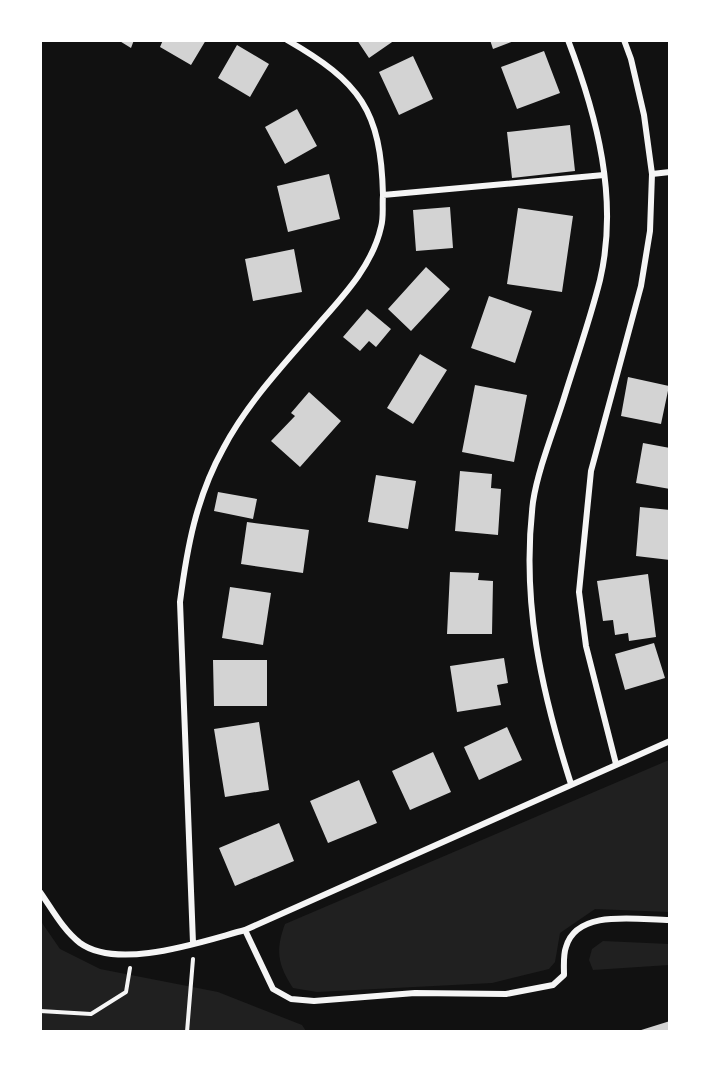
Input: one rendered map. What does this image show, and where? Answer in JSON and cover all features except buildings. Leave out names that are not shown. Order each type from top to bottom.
[{"type":"street","points":[[194,943],[180,602],[187,548],[200,497],[223,448],[254,400],[351,287],[370,258],[381,226],[382,163],[377,133],[364,101],[345,78],[287,40]]},
{"type":"street","points":[[568,40],[599,133],[607,228],[600,279],[534,499],[529,547],[536,655],[551,720],[571,784]]},
{"type":"street","points":[[616,764],[586,646],[579,592],[591,471],[641,286],[650,231],[652,174],[644,115],[631,59],[624,40]]},
{"type":"street","points":[[652,174],[669,172]]},
{"type":"street","points":[[383,195],[604,175]]},
{"type":"street","points":[[40,892],[58,921],[80,943],[104,954],[147,953],[194,943],[246,930],[669,741]]},
{"type":"street","points":[[246,930],[273,989],[291,999],[314,1001],[415,993],[506,994],[554,985],[564,975],[566,947],[576,929],[591,920],[669,920]]},
{"type":"path","points":[[187,1032],[194,943]]},
{"type":"path","points":[[40,1011],[91,1014],[126,992],[132,953]]},
{"type":"shaded area","points":[[669,760],[669,912],[595,909],[560,933],[555,962],[549,969],[492,983],[317,992],[293,988],[288,980],[281,965],[279,950],[285,924]]},
{"type":"shaded area","points":[[40,920],[60,949],[100,969],[218,992],[302,1025],[306,1031],[41,1031]]},
{"type":"shaded area","points":[[603,941],[669,944],[669,965],[593,970],[589,960],[592,949]]}]
